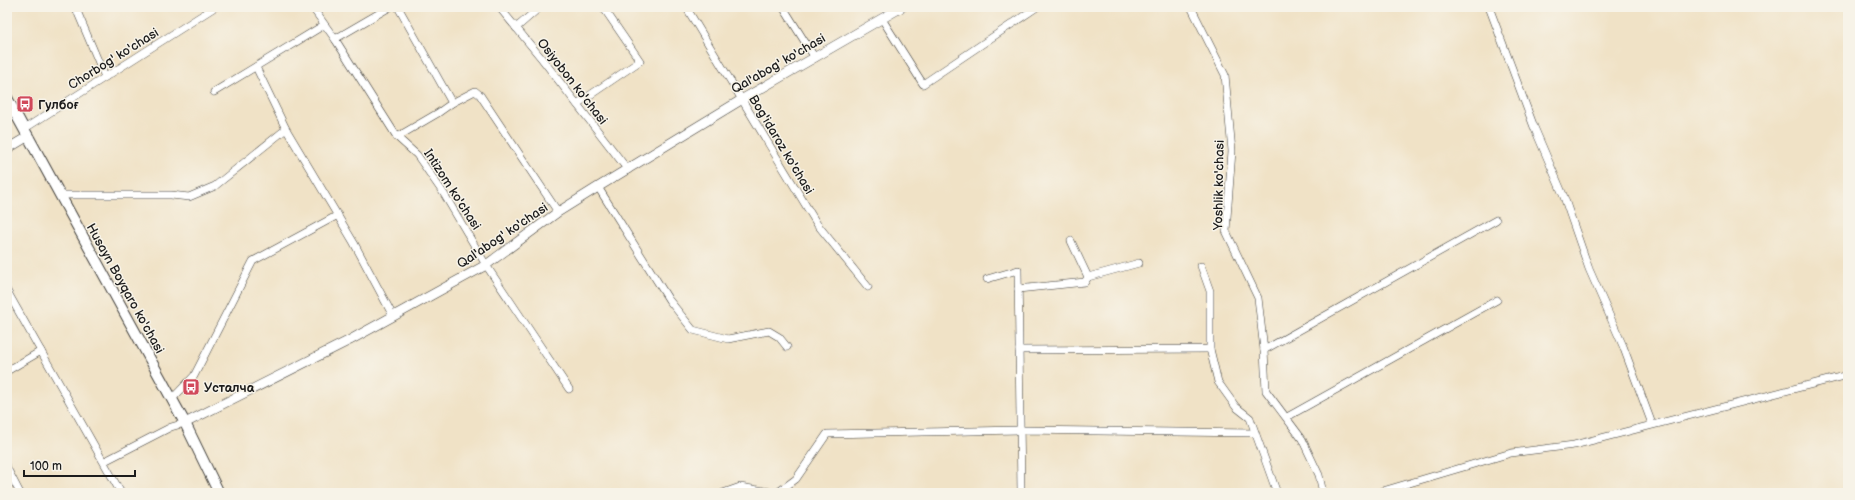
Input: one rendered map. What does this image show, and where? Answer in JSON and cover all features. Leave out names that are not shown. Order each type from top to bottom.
[{"type":"main road","name":"Husayn Boyqaro ko'chasi","points":[[7,98],[185,423],[219,493]]},
{"type":"street","points":[[77,7],[77,11],[105,77]]},
{"type":"street","name":"Сhorbog' ko'chasi","points":[[26,133],[105,77],[215,7]]},
{"type":"street","name":"Intizom ko'chasi","points":[[312,7],[335,38],[397,137],[417,155],[444,194],[486,265],[569,389]]},
{"type":"street","points":[[335,38],[390,7]]},
{"type":"street","points":[[398,7],[452,103]]},
{"type":"street","name":"Osiyobon ko'chasi","points":[[499,7],[628,170]]},
{"type":"street","points":[[516,28],[540,7]]},
{"type":"street","points":[[577,104],[640,61],[603,7]]},
{"type":"street","name":"Bog'idaroz ko'chasi","points":[[686,7],[817,224],[868,286]]},
{"type":"street","points":[[783,7],[816,58]]},
{"type":"street","name":"Qal'abog' ko'chasi","points":[[105,461],[171,427],[185,423],[350,340],[486,265],[558,212],[598,187],[741,100],[902,7]]},
{"type":"street","points":[[882,19],[923,84],[1037,7]]},
{"type":"street","name":"Yoshlik ko'chasi","points":[[1191,7],[1225,75],[1232,151],[1226,231],[1258,298],[1264,350],[1266,391],[1302,439],[1319,476],[1323,493]]},
{"type":"street","points":[[1489,7],[1534,127],[1564,197],[1589,269],[1624,346],[1652,424]]},
{"type":"street","points":[[214,92],[324,25]]},
{"type":"street","points":[[256,67],[286,129],[338,215],[393,316]]},
{"type":"street","points":[[397,137],[452,103],[475,91],[480,95],[558,212]]},
{"type":"street","points":[[60,195],[171,195],[189,197],[215,186],[286,129]]},
{"type":"street","points":[[7,149],[26,133]]},
{"type":"street","points":[[598,187],[669,300],[693,330],[728,338],[769,330],[779,337],[787,347]]},
{"type":"street","points":[[172,399],[194,376],[253,261],[338,215]]},
{"type":"street","points":[[1264,350],[1496,220]]},
{"type":"street","points":[[1071,241],[1088,277]]},
{"type":"street","points":[[1018,289],[1085,282],[1088,277],[1139,263]]},
{"type":"street","points":[[1201,266],[1210,291],[1210,349],[1218,382],[1236,407],[1250,418],[1277,493]]},
{"type":"street","points":[[987,279],[1018,270],[1021,493]]},
{"type":"street","points":[[7,291],[122,493]]},
{"type":"street","points":[[1287,417],[1497,300]]},
{"type":"street","points":[[1019,350],[1210,349]]},
{"type":"street","points":[[7,371],[41,350]]},
{"type":"street","points":[[1376,493],[1511,453],[1574,445],[1848,375]]},
{"type":"street","points":[[723,493],[740,488],[776,493],[796,479],[811,460],[827,434],[1020,430],[1255,433]]},
{"type":"street","points":[[7,468],[20,493]]},
{"type":"place","name":"Гулбоғ","points":[[25,104]]},
{"type":"place","name":"Усталча","points":[[191,387]]}]
